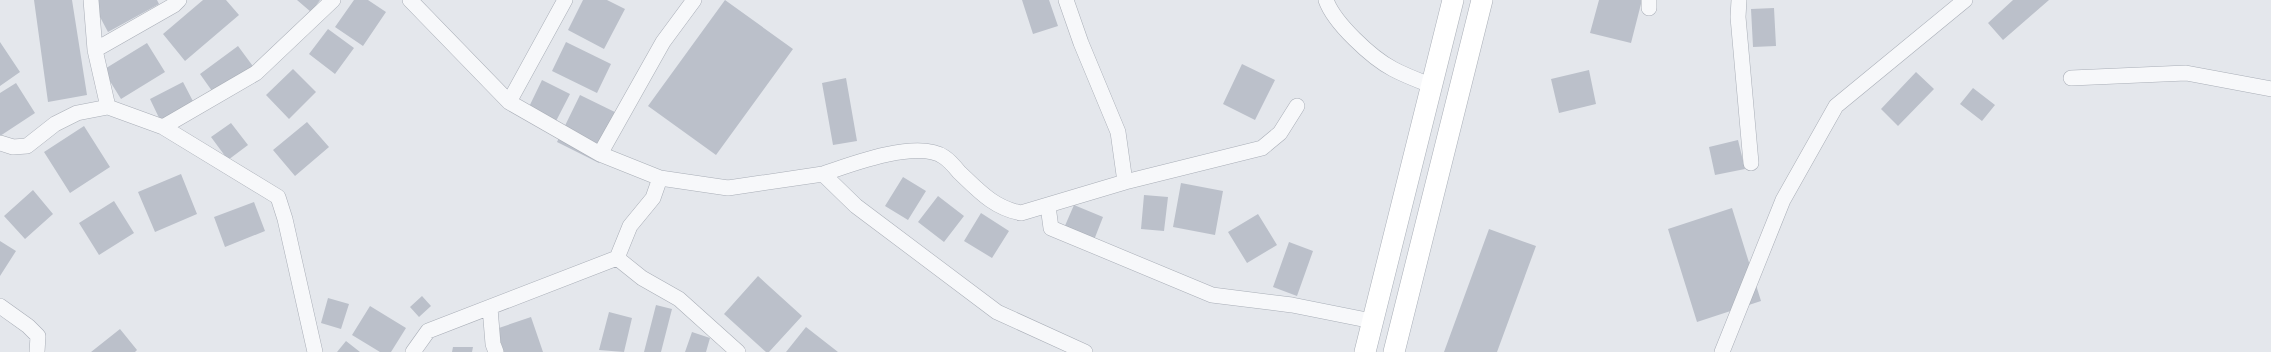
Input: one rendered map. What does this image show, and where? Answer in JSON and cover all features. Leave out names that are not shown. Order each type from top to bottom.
[{"type":"street","points":[[91,0],[95,50],[108,107]]},
{"type":"street","points":[[95,50],[174,5],[179,0]]},
{"type":"street","points":[[163,127],[256,73],[333,0]]},
{"type":"street","points":[[410,0],[509,102],[600,154],[660,178],[728,188],[823,174],[864,159],[919,150],[944,156],[986,198],[1005,210],[1021,213],[1125,182],[1262,148],[1280,133],[1297,106]]},
{"type":"street","points":[[509,102],[565,0]]},
{"type":"street","points":[[600,154],[663,42],[694,0]]},
{"type":"street","points":[[1066,0],[1081,43],[1118,132],[1125,182]]},
{"type":"street","points":[[1326,0],[1329,9],[1360,44],[1393,69],[1433,86]]},
{"type":"street","points":[[1365,352],[1433,86],[1453,0]]},
{"type":"street","points":[[1394,352],[1482,0]]},
{"type":"street","points":[[1739,0],[1738,17],[1751,163]]},
{"type":"street","points":[[1722,352],[1783,200],[1836,106],[1965,0]]},
{"type":"street","points":[[2072,78],[2186,73],[2271,89]]},
{"type":"street","points":[[0,143],[13,147],[27,146],[55,124],[66,118],[77,113],[108,107],[163,127],[278,197],[285,219],[315,352]]},
{"type":"street","points":[[823,174],[856,206],[997,312],[1085,352]]},
{"type":"street","points":[[412,352],[428,331],[617,258],[630,226],[653,198],[660,178]]},
{"type":"street","points":[[1048,206],[1051,228],[1212,295],[1292,305],[1372,321]]},
{"type":"street","points":[[617,258],[642,278],[678,299],[738,352]]},
{"type":"street","points":[[1385,269],[1414,276]]},
{"type":"street","points":[[0,306],[28,326],[38,336],[37,352]]},
{"type":"street","points":[[490,308],[493,344],[496,352]]},
{"type":"building","points":[[34,0],[72,0],[87,95],[48,102]]},
{"type":"building","points":[[91,0],[157,0],[159,4],[108,32]]},
{"type":"building","points":[[203,0],[226,0],[239,15],[185,61],[163,34]]},
{"type":"building","points":[[297,0],[320,0],[311,12]]},
{"type":"building","points":[[354,0],[368,0],[386,12],[363,46],[335,27]]},
{"type":"building","points":[[583,0],[607,0],[625,9],[604,49],[568,30]]},
{"type":"building","points":[[725,0],[793,49],[716,155],[648,106]]},
{"type":"building","points":[[1022,0],[1049,0],[1058,26],[1033,34]]},
{"type":"building","points":[[1599,0],[1642,0],[1631,43],[1590,33]]},
{"type":"building","points":[[2013,0],[2049,0],[2003,40],[1988,23]]},
{"type":"building","points":[[1774,8],[1776,46],[1753,47],[1751,9]]},
{"type":"building","points":[[328,29],[354,48],[335,74],[309,54]]},
{"type":"building","points":[[0,42],[20,72],[0,86]]},
{"type":"building","points":[[566,42],[611,64],[597,93],[552,71]]},
{"type":"building","points":[[147,43],[165,72],[121,99],[103,70]]},
{"type":"building","points":[[238,46],[255,69],[217,98],[200,74]]},
{"type":"building","points":[[1242,64],[1275,80],[1255,120],[1223,104]]},
{"type":"building","points":[[293,69],[316,92],[289,119],[266,95]]},
{"type":"building","points":[[1589,70],[1596,104],[1559,113],[1551,79]]},
{"type":"building","points":[[1916,72],[1934,89],[1898,126],[1881,109]]},
{"type":"building","points":[[846,78],[857,141],[833,145],[822,83]]},
{"type":"building","points":[[542,80],[570,94],[554,125],[527,111]]},
{"type":"building","points":[[183,82],[196,107],[162,124],[150,99]]},
{"type":"building","points":[[16,83],[35,113],[0,136],[0,93]]},
{"type":"building","points":[[1973,88],[1995,105],[1982,121],[1960,104]]},
{"type":"building","points":[[580,95],[623,116],[599,163],[557,142]]},
{"type":"building","points":[[307,122],[329,147],[295,176],[273,150]]},
{"type":"building","points":[[231,123],[248,145],[228,160],[211,137]]},
{"type":"building","points":[[84,126],[110,167],[70,193],[44,152]]},
{"type":"building","points":[[1738,140],[1745,169],[1715,175],[1709,147]]},
{"type":"building","points":[[181,174],[197,214],[155,232],[138,192]]},
{"type":"building","points":[[903,177],[926,191],[908,220],[885,206]]},
{"type":"building","points":[[1181,183],[1223,191],[1215,235],[1173,227]]},
{"type":"building","points":[[33,190],[53,214],[25,239],[4,216]]},
{"type":"building","points":[[1144,195],[1168,197],[1164,231],[1141,229]]},
{"type":"building","points":[[938,196],[964,216],[944,242],[918,222]]},
{"type":"building","points":[[114,201],[134,233],[99,255],[79,223]]},
{"type":"building","points":[[254,202],[265,231],[225,247],[214,217]]},
{"type":"building","points":[[1074,205],[1103,217],[1094,240],[1064,228]]},
{"type":"building","points":[[1732,208],[1761,301],[1697,322],[1668,229]]},
{"type":"building","points":[[981,213],[1009,231],[992,258],[964,241]]},
{"type":"building","points":[[1258,214],[1277,245],[1247,263],[1228,232]]},
{"type":"building","points":[[1489,229],[1536,246],[1497,352],[1444,352]]},
{"type":"building","points":[[0,241],[16,251],[0,276]]},
{"type":"building","points":[[1289,242],[1313,251],[1297,296],[1273,287]]},
{"type":"building","points":[[758,276],[802,316],[769,352],[766,352],[724,314]]},
{"type":"building","points":[[422,296],[431,306],[419,317],[410,307]]},
{"type":"building","points":[[328,298],[349,304],[341,329],[321,323]]},
{"type":"building","points":[[656,305],[672,309],[661,352],[644,352]]},
{"type":"building","points":[[370,306],[406,328],[391,352],[380,352],[352,335]]},
{"type":"building","points":[[609,312],[632,318],[624,352],[599,350]]},
{"type":"building","points":[[531,317],[543,352],[497,352],[490,331]]},
{"type":"building","points":[[806,327],[838,352],[786,352]]},
{"type":"building","points":[[120,329],[137,350],[135,352],[91,352]]},
{"type":"building","points":[[692,332],[710,338],[706,352],[685,352]]},
{"type":"building","points":[[346,341],[360,352],[337,352]]},
{"type":"building","points":[[453,347],[473,347],[472,352],[452,352]]}]
